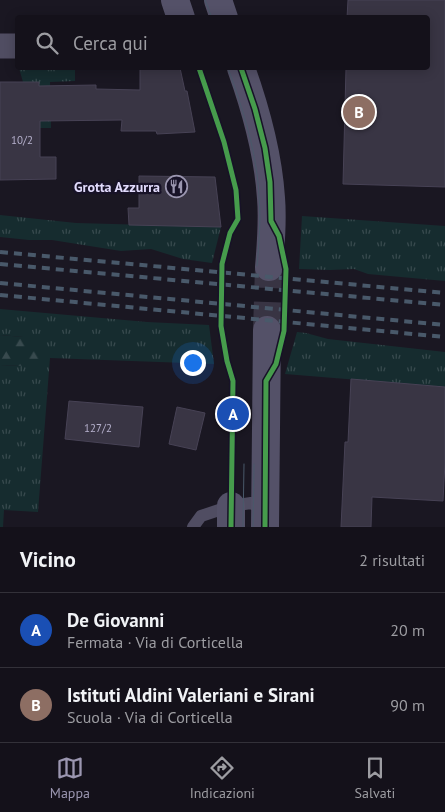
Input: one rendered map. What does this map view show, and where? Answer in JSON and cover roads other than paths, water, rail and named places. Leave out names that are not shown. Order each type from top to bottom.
[{"type":"main road","points":[[175,0],[180,15]]},
{"type":"main road","points":[[218,0],[223,15]]},
{"type":"main road","points":[[242,70],[260,128],[268,165],[272,210],[269,267]]},
{"type":"main road","points":[[266,519],[267,330]]},
{"type":"street","points":[[0,46],[15,46]]},
{"type":"lane","points":[[193,527],[200,516],[231,516],[251,503],[266,519]]},
{"type":"tunnel","points":[[267,330],[269,267]]},
{"type":"tram line","points":[[205,0],[211,15]]},
{"type":"tram line","points":[[229,70],[244,115],[258,180],[260,214],[257,266]]},
{"type":"tram line","points":[[243,527],[244,464]]},
{"type":"tram line","points":[[253,527],[254,464]]},
{"type":"railway","points":[[0,252],[445,293]]},
{"type":"railway","points":[[0,264],[445,305]]},
{"type":"railway","points":[[0,283],[445,325]]},
{"type":"railway","points":[[0,295],[445,337]]},
{"type":"place","name":"Istituti Aldini Valeriani e Sirani","points":[[359,112]]},
{"type":"place","name":"Grotta Azzurra","points":[[176,187]]},
{"type":"place","name":"De Giovanni","points":[[233,414]]}]
